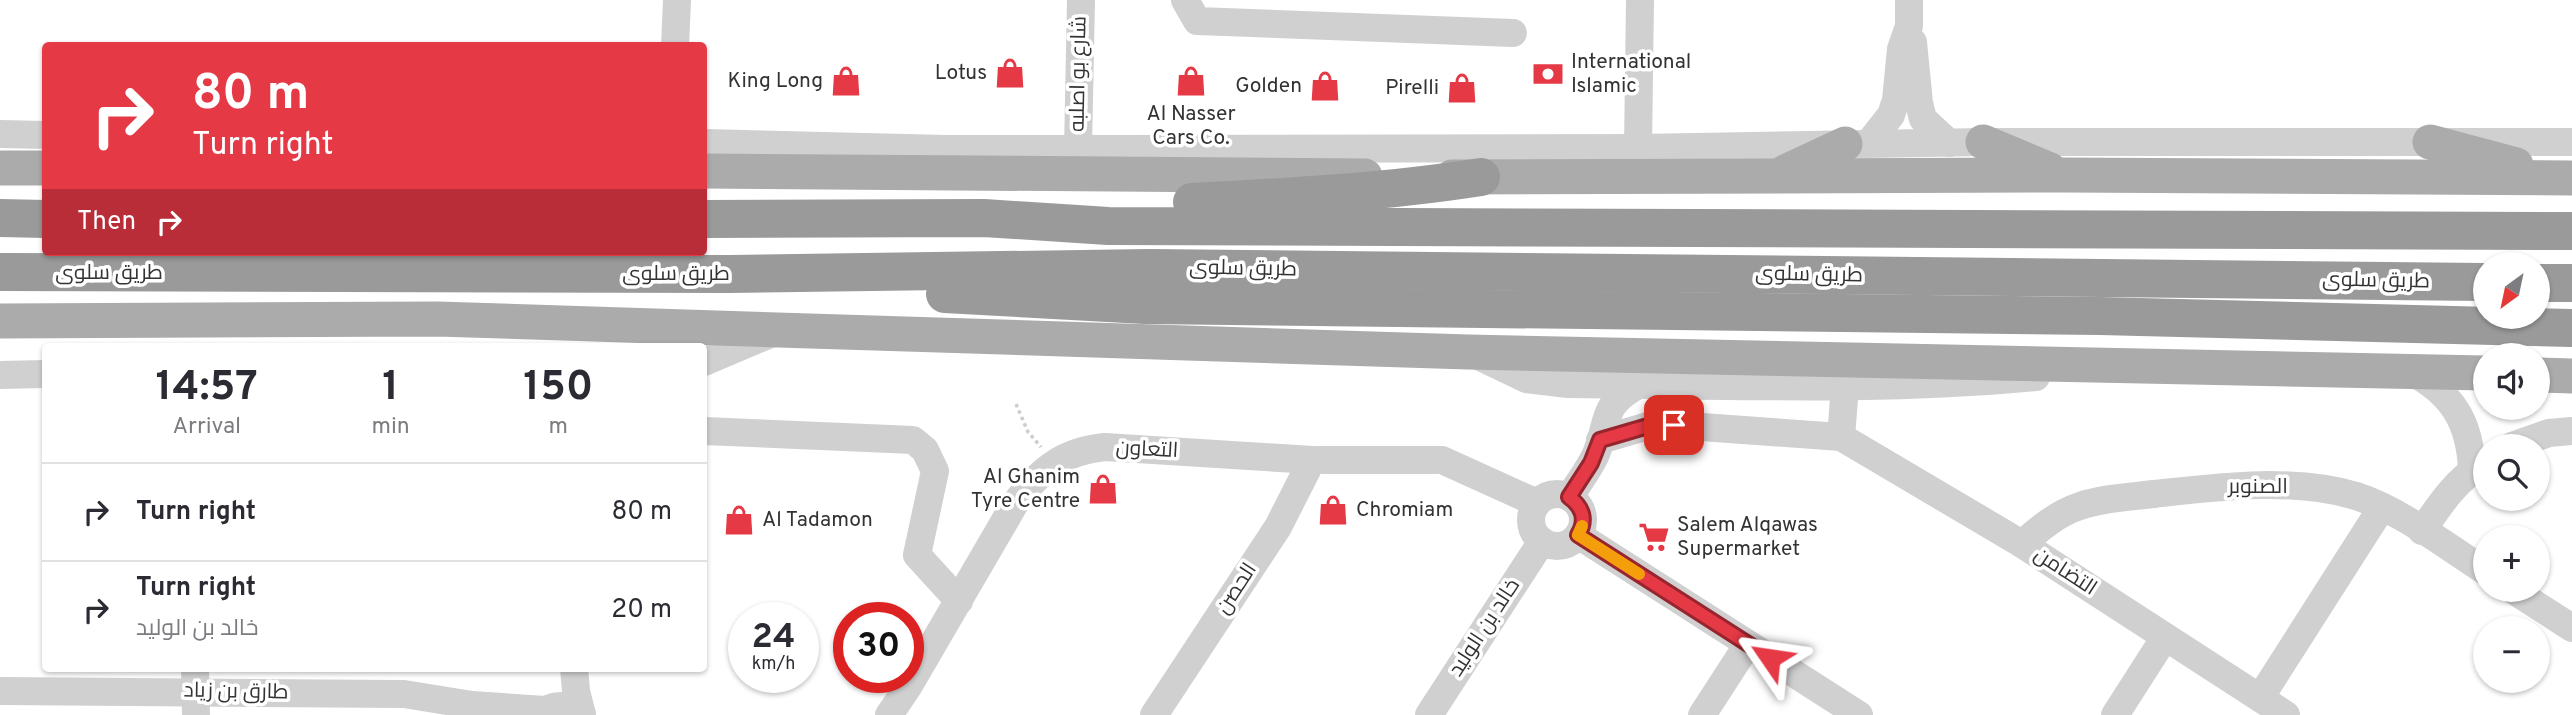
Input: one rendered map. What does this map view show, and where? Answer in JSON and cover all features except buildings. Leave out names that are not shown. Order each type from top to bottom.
[{"type":"highway","points":[[984,218],[1109,206],[1337,195],[1481,177]]},
{"type":"highway","points":[[0,218],[42,219]]},
{"type":"highway","name":"طريق سلوى","points":[[707,219],[984,218],[1108,226],[2572,230]]},
{"type":"highway","name":"طريق سلوى","points":[[0,272],[730,274],[1163,268],[2473,282]]},
{"type":"highway","points":[[730,274],[951,295],[1146,306],[2100,316],[2572,328]]},
{"type":"highway","points":[[2550,283],[2572,283]]},
{"type":"main road","points":[[1966,142],[2063,175]]},
{"type":"main road","points":[[2430,142],[2567,178]]},
{"type":"main road","points":[[1775,176],[1857,144]]},
{"type":"main road","points":[[708,147],[1010,173],[1481,177],[2063,175],[2567,178]]},
{"type":"main road","points":[[947,149],[1010,173]]},
{"type":"main road","points":[[0,168],[42,168]]},
{"type":"main road","points":[[0,321],[437,319],[1468,352],[2473,373]]},
{"type":"main road","points":[[437,319],[486,343]]},
{"type":"main road","points":[[2550,375],[2572,376]]},
{"type":"street","points":[[675,42],[677,0]]},
{"type":"street","name":"شارع بو اصلبه","points":[[1078,149],[1081,0]]},
{"type":"street","points":[[1185,0],[1196,21],[1513,33]]},
{"type":"street","points":[[1639,148],[1640,0]]},
{"type":"street","points":[[1857,144],[1891,115],[1896,100],[1901,49],[1909,13]]},
{"type":"street","points":[[1909,13],[1923,119],[1966,142]]},
{"type":"street","points":[[0,134],[42,135]]},
{"type":"street","points":[[708,147],[1639,148],[1966,142],[2572,142]]},
{"type":"street","points":[[707,361],[783,329]]},
{"type":"street","points":[[1468,352],[1526,379],[1568,384],[1844,386],[1985,382],[2119,365]]},
{"type":"street","points":[[2410,370],[2444,393],[2466,428],[2473,453]]},
{"type":"street","points":[[0,375],[42,374]]},
{"type":"street","points":[[1568,384],[1589,402],[1601,434]]},
{"type":"street","points":[[1569,497],[1591,463],[1608,414],[1619,397],[1638,385]]},
{"type":"street","points":[[1841,437],[1844,386]]},
{"type":"street","name":"التضامن","points":[[1601,434],[1648,426],[1674,425],[1841,437],[2022,544],[2286,715]]},
{"type":"street","points":[[2546,434],[2572,430]]},
{"type":"street","points":[[707,431],[913,440],[925,450],[935,471],[916,555],[958,601]]},
{"type":"street","name":"التعاون","points":[[889,715],[1014,505],[1038,476],[1055,463],[1084,449],[1105,447],[1312,460],[1442,460],[1537,503]]},
{"type":"street","name":"الحصن","points":[[1154,715],[1278,527],[1312,460]]},
{"type":"street","points":[[2422,531],[2455,486],[2473,470]]},
{"type":"street","name":"الصنوبر","points":[[2022,544],[2039,529],[2078,506],[2101,500],[2180,491],[2269,486],[2315,488],[2346,493],[2382,507],[2473,564]]},
{"type":"street","points":[[1554,494],[1569,497],[1576,502],[1582,514],[1583,523],[1578,535],[1568,544],[1559,546],[1542,541],[1531,523],[1537,503],[1554,494]]},
{"type":"street","points":[[2260,698],[2382,507]]},
{"type":"street","points":[[1578,535],[1859,715]]},
{"type":"street","name":"خالد بن الوليد","points":[[1429,715],[1542,541]]},
{"type":"street","points":[[2532,602],[2572,628]]},
{"type":"street","points":[[2115,715],[2165,637]]},
{"type":"street","points":[[1702,715],[1748,644]]},
{"type":"street","points":[[545,711],[571,672]]},
{"type":"street","points":[[574,672],[582,715]]},
{"type":"street","name":"طارق بن زياد","points":[[0,691],[196,692],[333,681],[362,704],[404,694],[482,710],[545,711],[567,706],[582,715]]},
{"type":"path","points":[[1016,404],[1028,432],[1055,463]]},
{"type":"slow traffic","points":[[1582,526],[1578,535],[1639,574]]},
{"type":"place","name":"Lotus","points":[[1010,73]]},
{"type":"place","name":"International Islamic","points":[[1548,74]]},
{"type":"place","name":"King Long","points":[[846,81]]},
{"type":"place","name":"Al Nasser Cars Co.","points":[[1191,81]]},
{"type":"place","name":"Golden","points":[[1325,86]]},
{"type":"place","name":"Pirelli","points":[[1462,88]]},
{"type":"place","name":"Al Ghanim Tyre Centre","points":[[1103,489]]},
{"type":"place","name":"Chromiam","points":[[1333,510]]},
{"type":"place","name":"Al Tadamon","points":[[739,520]]},
{"type":"place","name":"Salem Alqawas Supermarket","points":[[1654,537]]},
{"type":"route","points":[[1674,425],[1648,426],[1600,440],[1591,463],[1569,497],[1581,509],[1583,523],[1578,535],[1770,658]]}]
